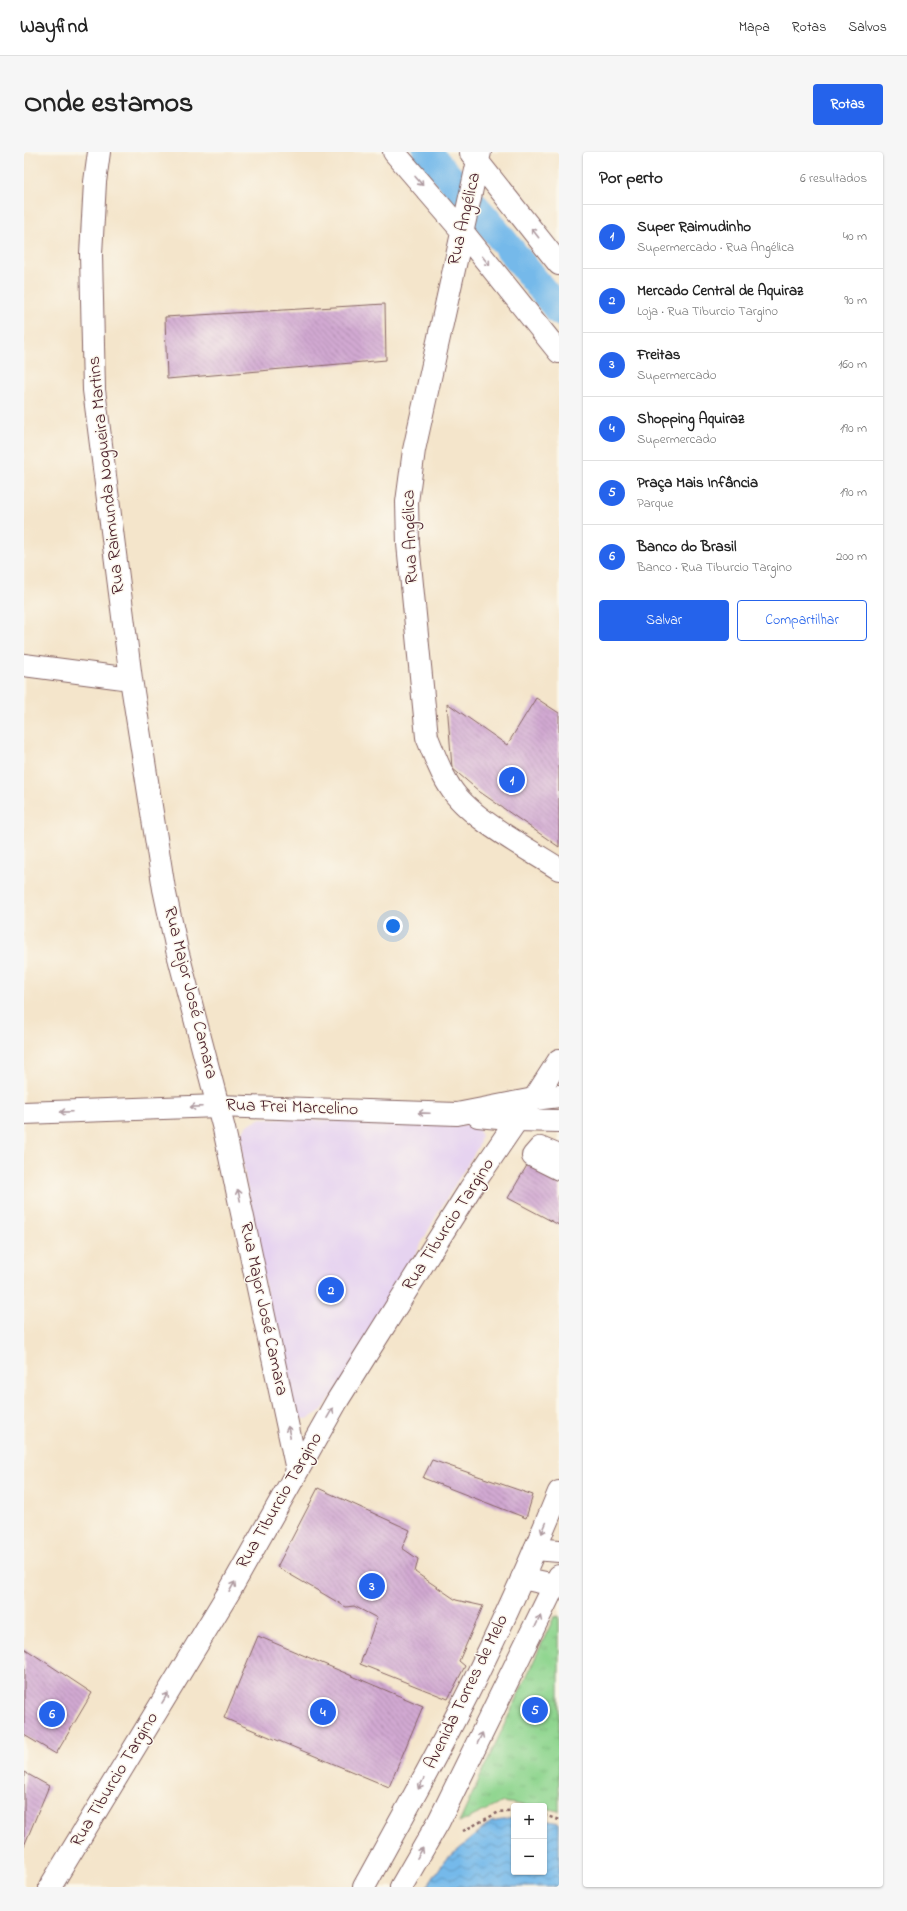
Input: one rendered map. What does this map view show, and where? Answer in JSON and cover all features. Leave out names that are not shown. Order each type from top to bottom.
[{"type":"street","name":"Rua Raimunda Nogueira Martins","points":[[99,152],[94,182],[91,254],[94,390],[131,678]]},
{"type":"street","points":[[394,152],[464,220],[559,352]]},
{"type":"street","points":[[476,155],[559,264]]},
{"type":"street","name":"Rua Angélica","points":[[476,155],[473,186],[464,220],[414,450],[407,502],[408,544],[427,737],[438,766],[450,788],[472,812],[559,869]]},
{"type":"street","points":[[24,665],[131,678]]},
{"type":"street","name":"Rua Major José Camara","points":[[131,678],[164,889],[230,1156],[297,1470]]},
{"type":"street","points":[[534,1099],[559,1060]]},
{"type":"street","name":"Rua Frei Marcelino","points":[[24,1113],[218,1106],[457,1114],[534,1099],[559,1096]]},
{"type":"street","points":[[457,1114],[517,1120],[559,1121]]},
{"type":"street","name":"Rua Tiburcio Targino","points":[[50,1887],[229,1592],[337,1401],[466,1195],[517,1120]]},
{"type":"street","points":[[559,1156],[540,1148],[533,1156],[559,1169]]},
{"type":"street","name":"Avenida Torres de Melo","points":[[364,1887],[454,1721],[522,1578],[559,1492]]},
{"type":"street","points":[[535,1549],[559,1551]]},
{"type":"street","points":[[522,1578],[558,1582]]},
{"type":"street","name":"Avenida Torres de Melo","points":[[401,1887],[439,1821],[558,1582]]},
{"type":"path","points":[[460,1832],[499,1812],[511,1810]]},
{"type":"path","points":[[547,1816],[559,1820]]},
{"type":"shaded area","points":[[261,1118],[460,1125],[478,1123],[481,1137],[478,1147],[439,1211],[352,1370],[321,1411],[307,1419],[296,1418],[288,1411],[242,1159],[241,1133],[247,1125]]},
{"type":"green space","points":[[559,1616],[559,1811],[547,1809],[547,1803],[503,1802],[459,1823],[554,1617]]},
{"type":"water","points":[[511,1819],[511,1875],[547,1875],[547,1821],[559,1823],[559,1887],[427,1887],[445,1860],[491,1822]]},
{"type":"building","points":[[385,304],[386,360],[167,379],[165,317]]},
{"type":"building","points":[[536,698],[559,713],[559,847],[480,792],[452,768],[447,703],[507,745]]},
{"type":"building","points":[[533,1155],[559,1169],[559,1225],[508,1198]]},
{"type":"building","points":[[432,1460],[533,1495],[526,1518],[423,1478]]},
{"type":"building","points":[[318,1488],[410,1530],[402,1548],[418,1559],[415,1572],[456,1600],[483,1606],[459,1661],[465,1666],[448,1699],[360,1664],[377,1618],[354,1606],[346,1607],[277,1567]]},
{"type":"building","points":[[258,1636],[423,1706],[389,1787],[224,1718]]},
{"type":"building","points":[[24,1648],[92,1693],[56,1754],[24,1735]]},
{"type":"building","points":[[24,1772],[49,1786],[24,1846]]},
{"type":"waterway","points":[[427,152],[486,219],[559,311]]},
{"type":"place","name":"Super Raimudinho","points":[[512,780]]},
{"type":"place","name":"Mercado Central de Aquiraz","points":[[331,1290]]},
{"type":"place","name":"Freitas","points":[[372,1586]]},
{"type":"place","name":"Praça Mais Infância","points":[[535,1710]]},
{"type":"place","name":"Shopping Aquiraz","points":[[323,1712]]},
{"type":"place","name":"Banco do Brasil","points":[[52,1714]]}]
